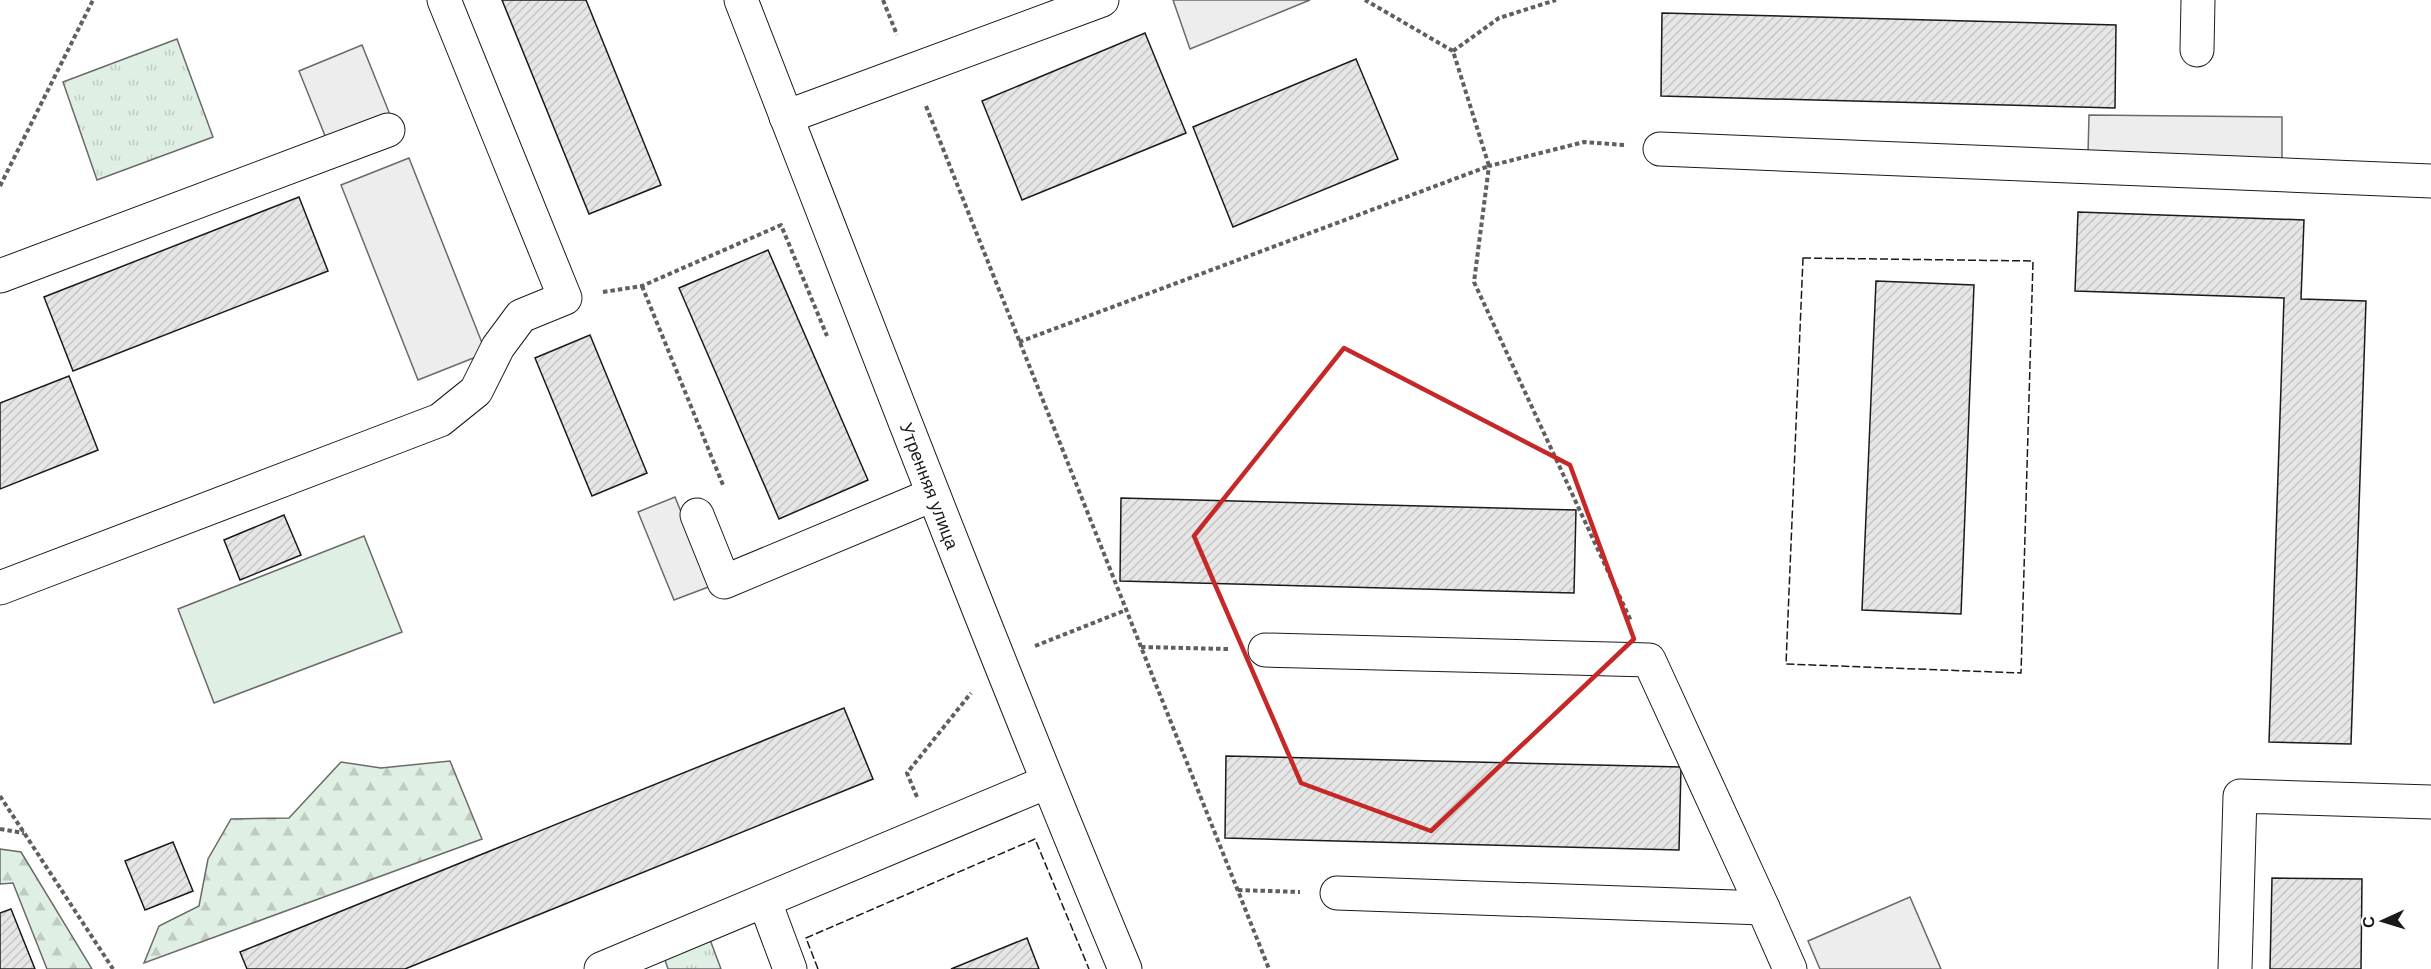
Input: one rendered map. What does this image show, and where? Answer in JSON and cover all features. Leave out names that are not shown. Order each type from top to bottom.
[{"type":"street","points":[[0,588],[440,420],[476,391],[498,347],[521,316],[565,298],[444,0]]},
{"type":"street","name":"Утренняя улица","points":[[741,0],[932,495],[1125,969]]},
{"type":"street","points":[[786,117],[1102,0]]},
{"type":"street","points":[[2197,50],[2198,0]]},
{"type":"street","points":[[0,276],[388,130]]},
{"type":"street","points":[[1660,149],[2431,181]]},
{"type":"street","points":[[697,515],[724,582],[932,495]]},
{"type":"street","points":[[1265,650],[1649,660],[1790,969]]},
{"type":"street","points":[[601,969],[1047,782]]},
{"type":"street","points":[[2235,969],[2240,796],[2431,802]]},
{"type":"street","points":[[1337,893],[1762,908]]},
{"type":"street","points":[[765,902],[790,969]]},
{"type":"path","points":[[0,186],[93,0]]},
{"type":"path","points":[[883,0],[1269,969]]},
{"type":"path","points":[[1365,0],[1453,51],[1488,166],[1474,282],[1649,660]]},
{"type":"path","points":[[1453,51],[1498,18],[1556,0]]},
{"type":"path","points":[[1019,342],[1488,166],[1584,142],[1660,149]]},
{"type":"path","points":[[565,298],[642,286],[781,225],[830,344]]},
{"type":"path","points":[[642,286],[725,492]]},
{"type":"path","points":[[1141,647],[1265,650]]},
{"type":"path","points":[[0,796],[113,969]]},
{"type":"path","points":[[0,829],[24,833]]},
{"type":"path","points":[[1238,890],[1337,893]]},
{"type":"highlighted area","points":[[1344,348],[1570,465],[1634,639],[1431,831],[1301,783],[1194,536]]},
{"type":"green space","points":[[177,39],[213,137],[97,180],[63,82]]},
{"type":"green space","points":[[364,536],[402,632],[214,703],[178,609]]},
{"type":"green space","points":[[450,761],[482,839],[144,963],[159,926],[199,906],[208,859],[231,819],[289,818],[341,762],[381,768]]},
{"type":"green space","points":[[0,849],[21,852],[92,969],[47,969],[13,883],[0,884]]},
{"type":"green space","points":[[709,937],[721,969],[668,969],[664,957]]},
{"type":"shaded area","points":[[1173,0],[1310,0],[1190,49]]},
{"type":"shaded area","points":[[362,45],[399,137],[336,163],[299,71]]},
{"type":"shaded area","points":[[2089,115],[2282,117],[2282,163],[2088,154]]},
{"type":"shaded area","points":[[409,158],[486,353],[418,380],[341,185]]},
{"type":"shaded area","points":[[675,497],[711,586],[674,600],[638,512]]},
{"type":"shaded area","points":[[1910,897],[1941,969],[1820,969],[1808,941]]},
{"type":"building","points":[[502,0],[586,0],[661,185],[589,214]]},
{"type":"building","points":[[1662,13],[2116,25],[2115,108],[1661,96]]},
{"type":"building","points":[[1145,33],[1186,133],[1022,200],[982,101]]},
{"type":"building","points":[[1356,59],[1398,159],[1233,227],[1193,127]]},
{"type":"building","points":[[299,197],[328,271],[73,371],[44,297]]},
{"type":"building","points":[[2078,212],[2304,220],[2301,299],[2366,301],[2351,744],[2269,742],[2284,298],[2075,291]]},
{"type":"building","points":[[768,250],[868,480],[779,519],[679,288]]},
{"type":"building","points":[[1876,281],[1974,285],[1961,614],[1862,610]]},
{"type":"building","points":[[590,335],[647,473],[592,496],[535,358]]},
{"type":"building","points":[[69,376],[98,450],[0,489],[0,403]]},
{"type":"building","points":[[1121,498],[1576,510],[1574,593],[1120,581]]},
{"type":"building","points":[[284,515],[301,555],[240,580],[224,540]]},
{"type":"building","points":[[844,708],[873,779],[405,969],[247,969],[240,952]]},
{"type":"building","points":[[1226,756],[1681,767],[1679,850],[1225,838]]},
{"type":"building","points":[[173,842],[193,891],[145,910],[125,861]]},
{"type":"building","points":[[2272,878],[2362,879],[2361,969],[2270,969]]},
{"type":"building","points":[[11,909],[35,969],[0,969],[0,913]]},
{"type":"building","points":[[1027,938],[1039,969],[951,969]]},
{"type":"fence","points":[[1803,258],[2033,261],[2021,673],[1786,664],[1803,258]]},
{"type":"fence","points":[[818,969],[806,938],[1035,839],[1089,969]]}]
